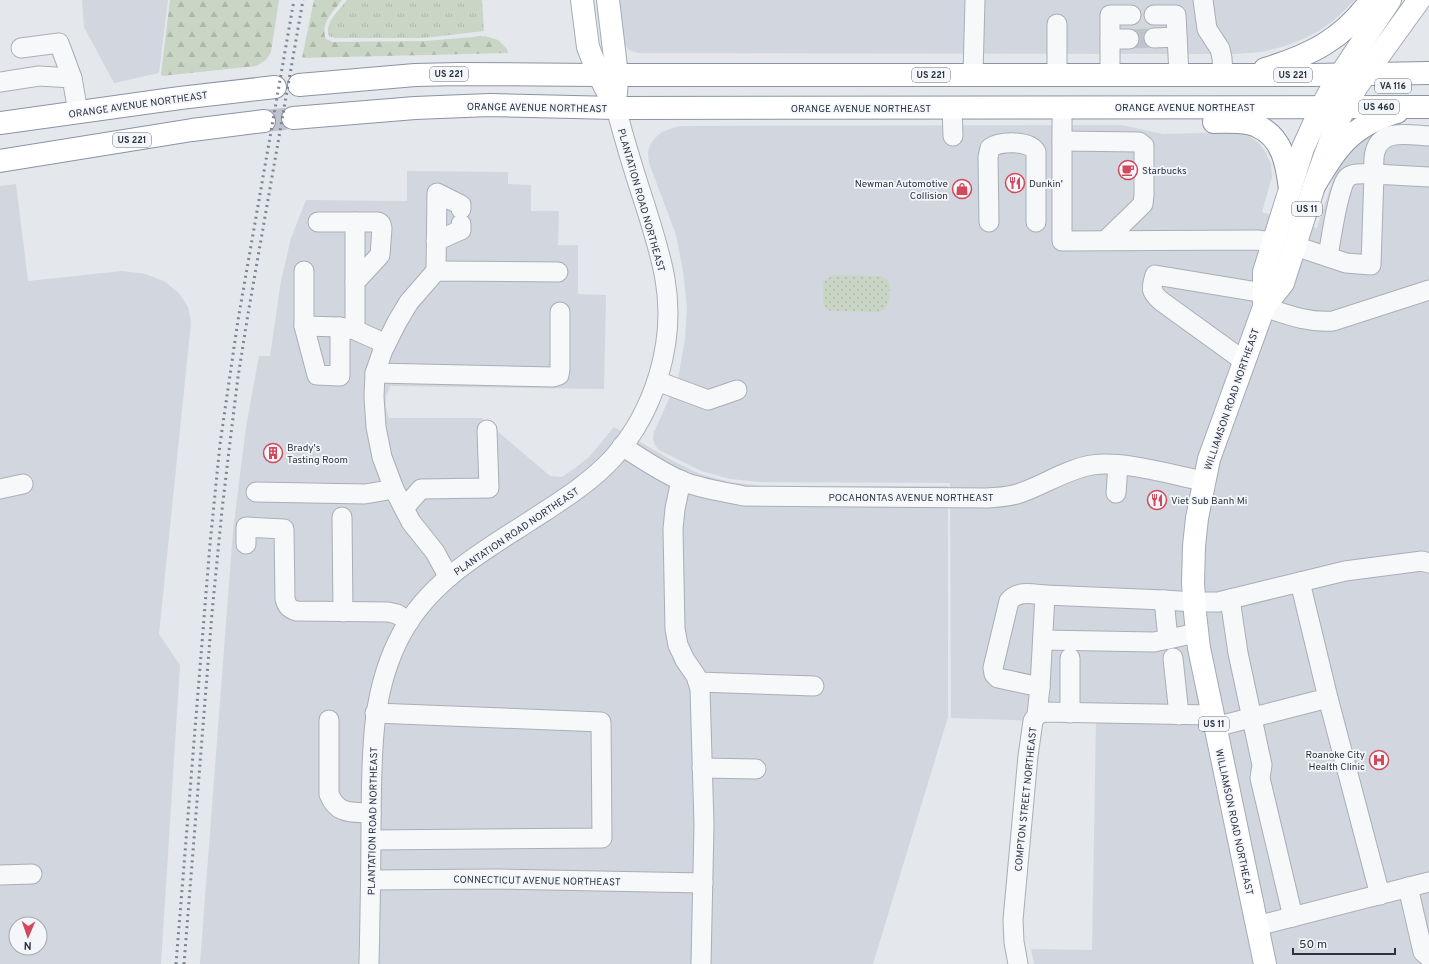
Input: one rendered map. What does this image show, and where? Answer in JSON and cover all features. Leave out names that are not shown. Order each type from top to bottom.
[{"type":"main road","points":[[582,0],[588,47],[608,75]]},
{"type":"main road","points":[[608,0],[608,75],[616,108]]},
{"type":"main road","points":[[1245,75],[1287,62],[1314,51],[1334,39],[1359,16],[1371,0]]},
{"type":"main road","name":"WILLIAMSON ROAD NORTHEAST","points":[[1264,300],[1283,283],[1314,186],[1335,128],[1345,107],[1349,80],[1390,0]]},
{"type":"main road","name":"WILLIAMSON ROAD NORTHEAST","points":[[1265,964],[1197,633],[1193,583],[1194,546],[1198,518],[1209,459],[1264,300],[1264,272],[1303,148],[1321,108],[1349,80],[1419,0]]},
{"type":"main road","points":[[1349,80],[1429,73]]},
{"type":"main road","name":"US 221","points":[[299,85],[459,74],[1110,74],[1245,75],[1349,80]]},
{"type":"main road","name":"VA 116","points":[[1349,80],[1429,85]]},
{"type":"main road","name":"ORANGE AVENUE NORTHEAST","points":[[0,123],[180,98],[275,87]]},
{"type":"main road","name":"ORANGE AVENUE NORTHEAST","points":[[293,118],[414,108],[490,105],[616,108],[1421,107]]},
{"type":"main road","points":[[1118,107],[1169,122],[1244,123],[1257,125],[1268,132],[1275,139],[1284,154],[1288,168],[1290,189]]},
{"type":"main road","points":[[1314,186],[1331,158],[1345,139],[1358,128],[1372,120],[1421,107]]},
{"type":"main road","name":"US 221","points":[[0,161],[192,130],[264,121]]},
{"type":"street","points":[[973,74],[975,0]]},
{"type":"street","points":[[1203,0],[1208,29],[1220,49],[1223,75]]},
{"type":"street","points":[[1110,74],[1110,15],[1131,15]]},
{"type":"street","points":[[1154,15],[1176,15],[1179,75]]},
{"type":"street","points":[[1057,24],[1057,74]]},
{"type":"street","points":[[1154,38],[1177,37]]},
{"type":"street","points":[[1110,39],[1130,38]]},
{"type":"street","points":[[21,48],[59,44],[72,78],[78,112]]},
{"type":"street","points":[[0,82],[39,76],[72,78]]},
{"type":"street","points":[[952,107],[953,136]]},
{"type":"street","points":[[1062,107],[1062,241],[1257,240],[1273,242]]},
{"type":"street","name":"PLANTATION ROAD NORTHEAST","points":[[369,964],[371,757],[375,713],[381,685],[390,658],[402,632],[431,594],[448,576],[585,484],[613,458],[636,426],[646,407],[663,360],[668,310],[665,281],[660,256],[616,108]]},
{"type":"street","points":[[1295,246],[1346,262],[1371,264],[1374,154],[1379,142],[1383,138],[1395,135],[1429,136]]},
{"type":"street","points":[[1036,152],[1062,147],[1139,142],[1144,146],[1143,204],[1106,240]]},
{"type":"street","points":[[989,222],[988,157],[990,148],[996,144],[1012,143],[1028,145],[1034,148],[1036,152],[1036,222]]},
{"type":"street","points":[[1328,257],[1343,182],[1350,176],[1357,174],[1374,174],[1429,177]]},
{"type":"street","points":[[436,241],[461,230],[461,204],[437,194],[436,241],[436,272],[409,302],[386,344],[375,373],[374,397],[376,427],[382,457],[394,489],[411,522],[435,552],[448,576]]},
{"type":"street","points":[[318,222],[378,222],[381,224],[380,255],[355,282]]},
{"type":"street","points":[[304,271],[304,326],[317,375],[340,376],[355,282],[355,222]]},
{"type":"street","points":[[436,272],[558,272]]},
{"type":"street","points":[[1244,361],[1153,294],[1152,285],[1155,274],[1264,300],[1305,320],[1319,322],[1334,321],[1429,290]]},
{"type":"street","points":[[375,373],[553,377],[559,375],[560,369],[560,312]]},
{"type":"street","points":[[304,326],[347,328],[386,344]]},
{"type":"street","points":[[656,381],[708,400],[737,390]]},
{"type":"street","points":[[404,508],[421,489],[488,488],[487,430]]},
{"type":"street","name":"POCAHONTAS AVENUE NORTHEAST","points":[[622,446],[681,480],[711,490],[744,496],[1004,497],[1020,493],[1074,470],[1108,464],[1145,469],[1204,481]]},
{"type":"street","points":[[1116,493],[1118,465]]},
{"type":"street","points":[[681,480],[673,528],[675,629],[678,645],[685,660],[696,676],[700,689],[704,825],[701,964]]},
{"type":"street","points":[[0,489],[23,484]]},
{"type":"street","points":[[256,492],[365,494],[394,489]]},
{"type":"street","points":[[342,517],[343,612]]},
{"type":"street","points":[[246,544],[246,528],[284,529],[285,599],[287,606],[297,611],[397,614],[409,622]]},
{"type":"street","points":[[1040,687],[998,678],[994,674],[993,668],[1009,601],[1013,596],[1020,594],[1218,602],[1345,571],[1422,561],[1429,563]]},
{"type":"street","points":[[1300,582],[1328,698],[1380,895]]},
{"type":"street","points":[[1037,715],[1045,595]]},
{"type":"street","points":[[1230,599],[1238,653],[1262,765],[1260,778],[1293,917]]},
{"type":"street","points":[[1164,600],[1168,639]]},
{"type":"street","points":[[1043,640],[1154,642],[1197,633]]},
{"type":"street","points":[[1070,658],[1070,713]]},
{"type":"street","points":[[1174,658],[1179,715]]},
{"type":"street","points":[[1176,681],[1205,677]]},
{"type":"street","points":[[698,682],[814,686]]},
{"type":"street","name":"COMPTON STREET NORTHEAST","points":[[1018,964],[1014,942],[1013,920],[1028,756],[1033,721],[1037,715],[1043,712],[1179,715],[1214,721],[1252,718],[1328,698]]},
{"type":"street","points":[[371,840],[602,838],[601,722],[375,713]]},
{"type":"street","points":[[329,720],[329,794],[332,802],[345,811],[371,813]]},
{"type":"street","points":[[702,768],[756,769]]},
{"type":"street","points":[[0,875],[32,874]]},
{"type":"street","name":"CONNECTICUT AVENUE NORTHEAST","points":[[371,880],[496,879],[703,884]]},
{"type":"street","points":[[1257,926],[1429,882]]},
{"type":"street","points":[[1408,887],[1423,952],[1429,957]]},
{"type":"shaded area","points":[[82,0],[168,0],[159,73],[114,83],[84,27]]},
{"type":"shaded area","points":[[619,0],[1355,0],[1334,20],[1319,31],[1303,39],[1285,46],[1262,52],[1235,54],[638,53],[629,50],[624,44]]},
{"type":"shaded area","points":[[1121,125],[1163,134],[1237,132],[1249,136],[1259,143],[1271,164],[1272,177],[1262,212],[1317,228],[1334,176],[1342,162],[1356,147],[1369,136],[1388,127],[1400,125],[1429,125],[1429,964],[1034,964],[1031,949],[1092,950],[1096,723],[951,718],[950,483],[761,482],[730,479],[701,471],[659,450],[655,445],[653,439],[654,432],[678,379],[685,339],[687,307],[683,271],[676,235],[649,163],[648,153],[650,145],[662,132],[680,126]]},
{"type":"shaded area","points":[[407,171],[508,172],[508,184],[531,185],[531,211],[559,211],[558,245],[578,245],[578,294],[606,295],[604,389],[390,386],[386,397],[386,408],[389,418],[482,418],[550,476],[562,477],[575,468],[589,457],[614,427],[673,461],[700,474],[730,482],[762,486],[948,486],[948,717],[873,964],[200,964],[233,531],[246,427],[259,356],[270,356],[281,281],[291,238],[306,200],[407,201]]},
{"type":"shaded area","points":[[16,184],[28,281],[122,271],[145,274],[164,281],[179,293],[188,307],[191,322],[159,634],[180,665],[161,964],[0,964],[0,186]]},
{"type":"green space","points":[[170,0],[279,0],[271,52],[266,60],[256,66],[162,76],[161,74]]},
{"type":"green space","points":[[314,0],[342,0],[331,13],[326,23],[326,39],[333,42],[425,41],[485,36],[498,40],[507,49],[508,53],[302,58]]},
{"type":"green space","points":[[347,0],[482,0],[484,31],[424,38],[334,38],[329,36],[328,31],[330,21]]},
{"type":"green space","points":[[833,275],[882,276],[887,280],[890,286],[889,301],[885,309],[879,312],[828,310],[823,304],[823,282]]},
{"type":"tunnel","points":[[1129,39],[1154,38]]},
{"type":"tunnel","points":[[264,121],[293,118]]},
{"type":"railway","points":[[176,964],[210,544],[220,444],[238,320],[294,0]]},
{"type":"railway","points":[[184,964],[212,613],[222,510],[238,377],[303,0]]},
{"type":"place","name":"Starbucks","points":[[1128,170]]},
{"type":"place","name":"Dunkin'","points":[[1015,183]]},
{"type":"place","name":"Newman Automotive Collision","points":[[962,189]]},
{"type":"place","name":"Brady's Tasting Room","points":[[273,453]]},
{"type":"place","name":"Viet Sub Banh Mi","points":[[1157,500]]},
{"type":"place","name":"Roanoke City Health Clinic","points":[[1379,760]]}]
